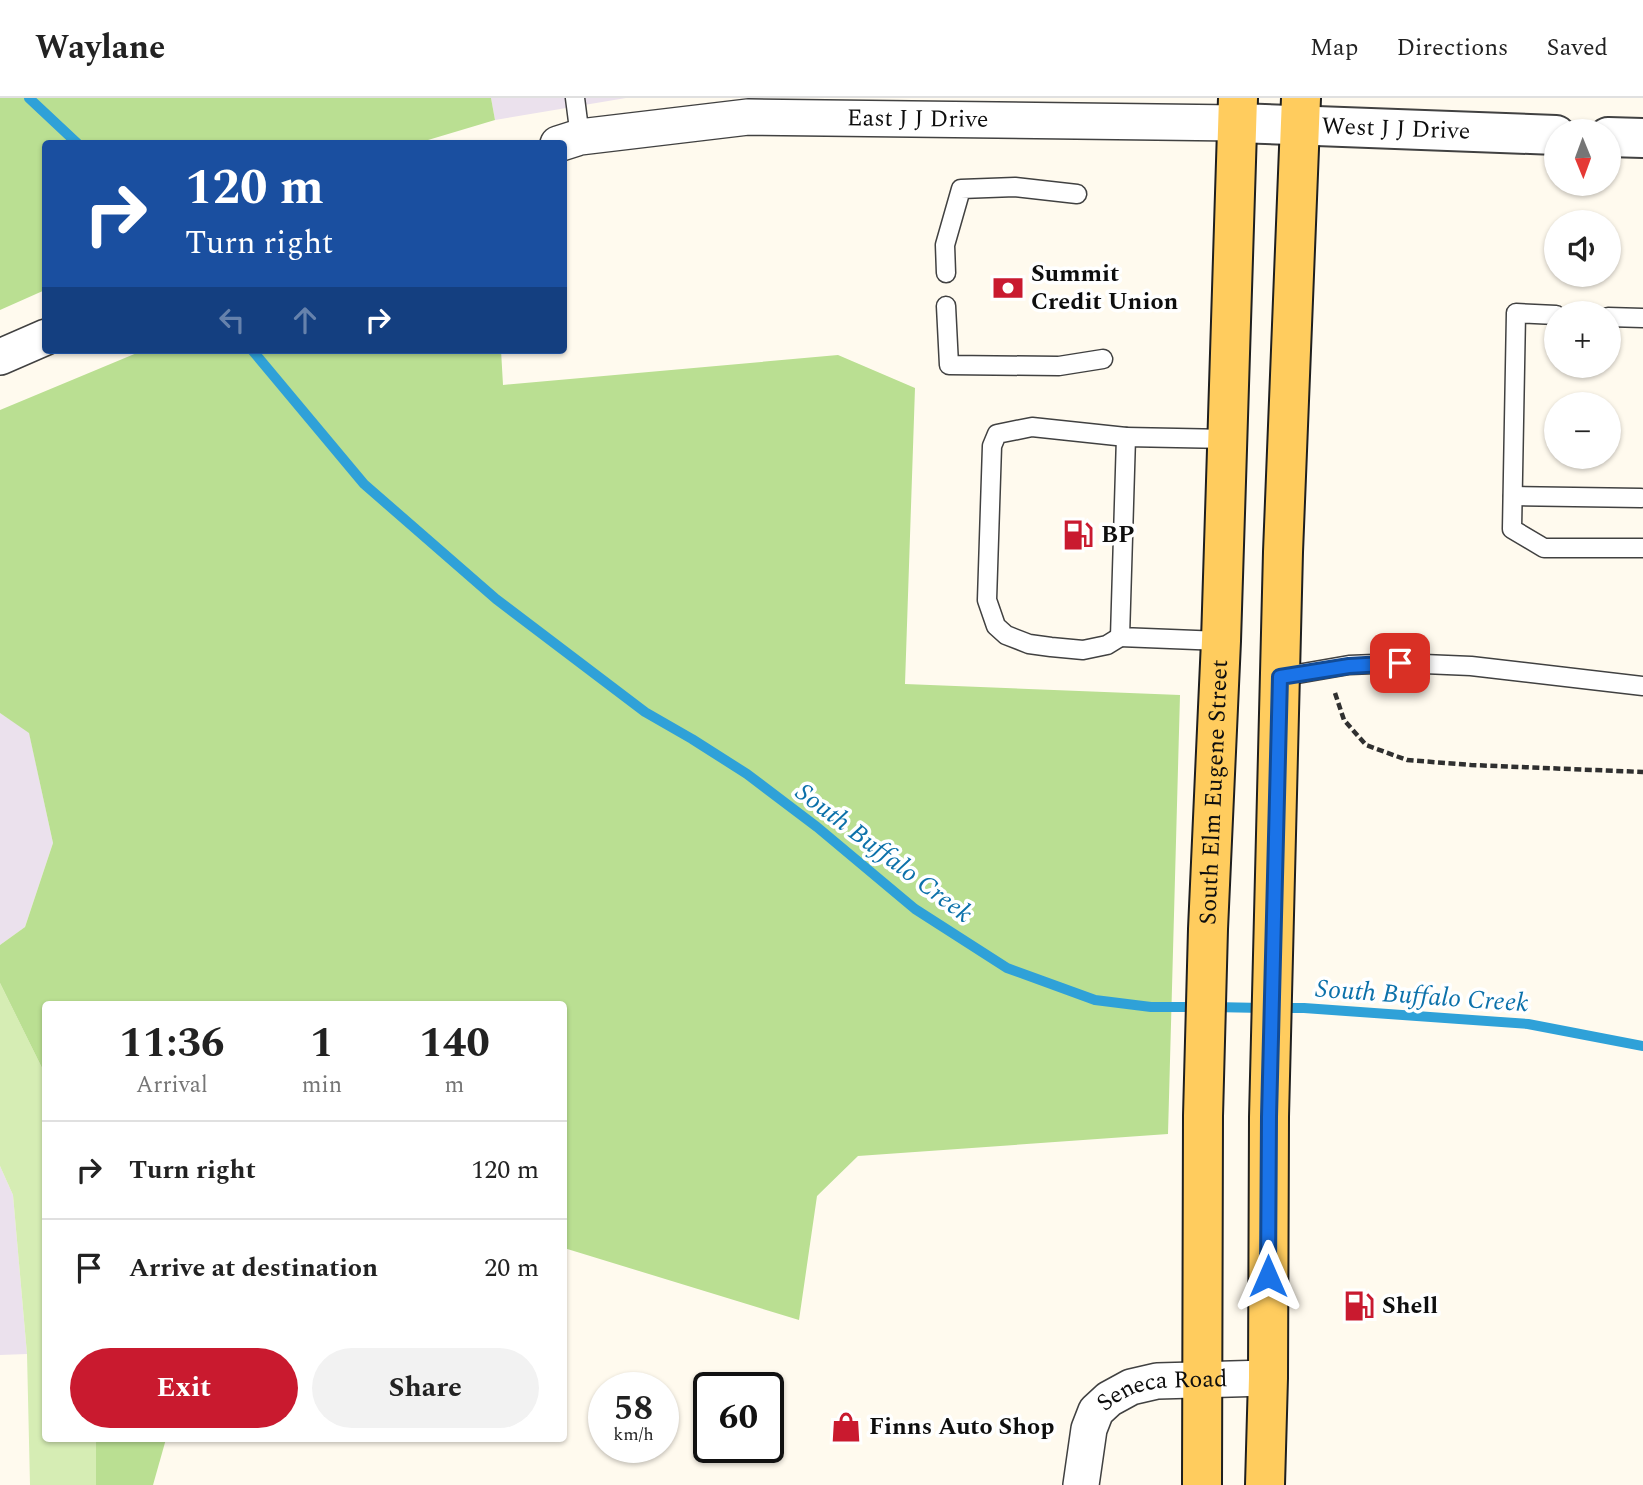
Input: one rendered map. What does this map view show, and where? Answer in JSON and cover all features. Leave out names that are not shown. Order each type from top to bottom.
[{"type":"main road","name":"South Elm Eugene Street","points":[[1202,1485],[1203,1116],[1228,439],[1237,110]]},
{"type":"main road","points":[[1265,1485],[1269,1117],[1284,524],[1301,112]]},
{"type":"street","name":"East J J Drive","points":[[569,140],[839,108],[1237,110]]},
{"type":"street","name":"West J J Drive","points":[[1237,110],[1301,112],[1544,134]]},
{"type":"street","points":[[1621,137],[1643,138]]},
{"type":"street","points":[[0,357],[42,339]]},
{"type":"street","name":"Seneca Road","points":[[1081,1485],[1089,1429],[1096,1411],[1109,1399],[1131,1387],[1157,1381],[1268,1378]]},
{"type":"lane","points":[[569,140],[575,98]]},
{"type":"lane","points":[[946,273],[945,245],[961,189],[1016,187],[1077,194]]},
{"type":"lane","points":[[946,306],[948,365],[1059,366],[1103,359]]},
{"type":"lane","points":[[1544,314],[1516,313],[1513,529],[1544,548],[1643,548]]},
{"type":"lane","points":[[1621,317],[1643,318]]},
{"type":"lane","points":[[1221,641],[1121,637],[1107,645],[1083,650],[1029,644],[1006,635],[996,626],[987,600],[992,446],[997,434],[1032,427],[1126,437],[1228,439]]},
{"type":"lane","points":[[1121,637],[1126,437]]},
{"type":"lane","points":[[1513,496],[1641,498]]},
{"type":"lane","points":[[1280,677],[1349,666],[1400,663],[1471,666],[1643,686]]},
{"type":"path","points":[[1326,669],[1344,719],[1366,745],[1407,760],[1643,772]]},
{"type":"shaded area","points":[[491,98],[626,98],[495,120]]},
{"type":"shaded area","points":[[0,713],[29,732],[53,843],[25,927],[0,945]]},
{"type":"shaded area","points":[[0,1166],[13,1195],[27,1354],[0,1355]]},
{"type":"green space","points":[[0,98],[491,98],[495,120],[428,140],[42,140],[42,291],[0,310]]},
{"type":"green space","points":[[134,354],[501,354],[503,385],[838,355],[915,388],[905,684],[1180,695],[1168,1134],[858,1156],[817,1196],[799,1320],[567,1249],[567,1001],[42,1001],[42,1068],[0,983],[0,945],[25,927],[53,843],[29,733],[0,713],[0,410]]},
{"type":"green space","points":[[0,983],[42,1068],[42,1442],[96,1442],[96,1485],[30,1485],[27,1354],[13,1195],[0,1166]]},
{"type":"green space","points":[[96,1442],[165,1442],[153,1485],[96,1485]]},
{"type":"waterway","name":"South Buffalo Creek","points":[[29,98],[74,140]]},
{"type":"waterway","name":"South Buffalo Creek","points":[[255,354],[364,484],[496,599],[645,712],[747,774],[817,827],[915,909],[1007,968],[1095,1000],[1151,1007],[1197,1007]]},
{"type":"waterway","name":"South Buffalo Creek","points":[[1212,1007],[1264,1008]]},
{"type":"waterway","name":"South Buffalo Creek","points":[[1279,1008],[1528,1024],[1643,1046]]},
{"type":"place","name":"Summit Credit Union","points":[[1008,288]]},
{"type":"place","name":"BP","points":[[1078,535]]},
{"type":"place","name":"Shell","points":[[1359,1306]]},
{"type":"place","name":"Finns Auto Shop","points":[[846,1427]]},
{"type":"route","points":[[1268,1276],[1269,1117],[1280,677],[1349,666],[1400,663]]}]
